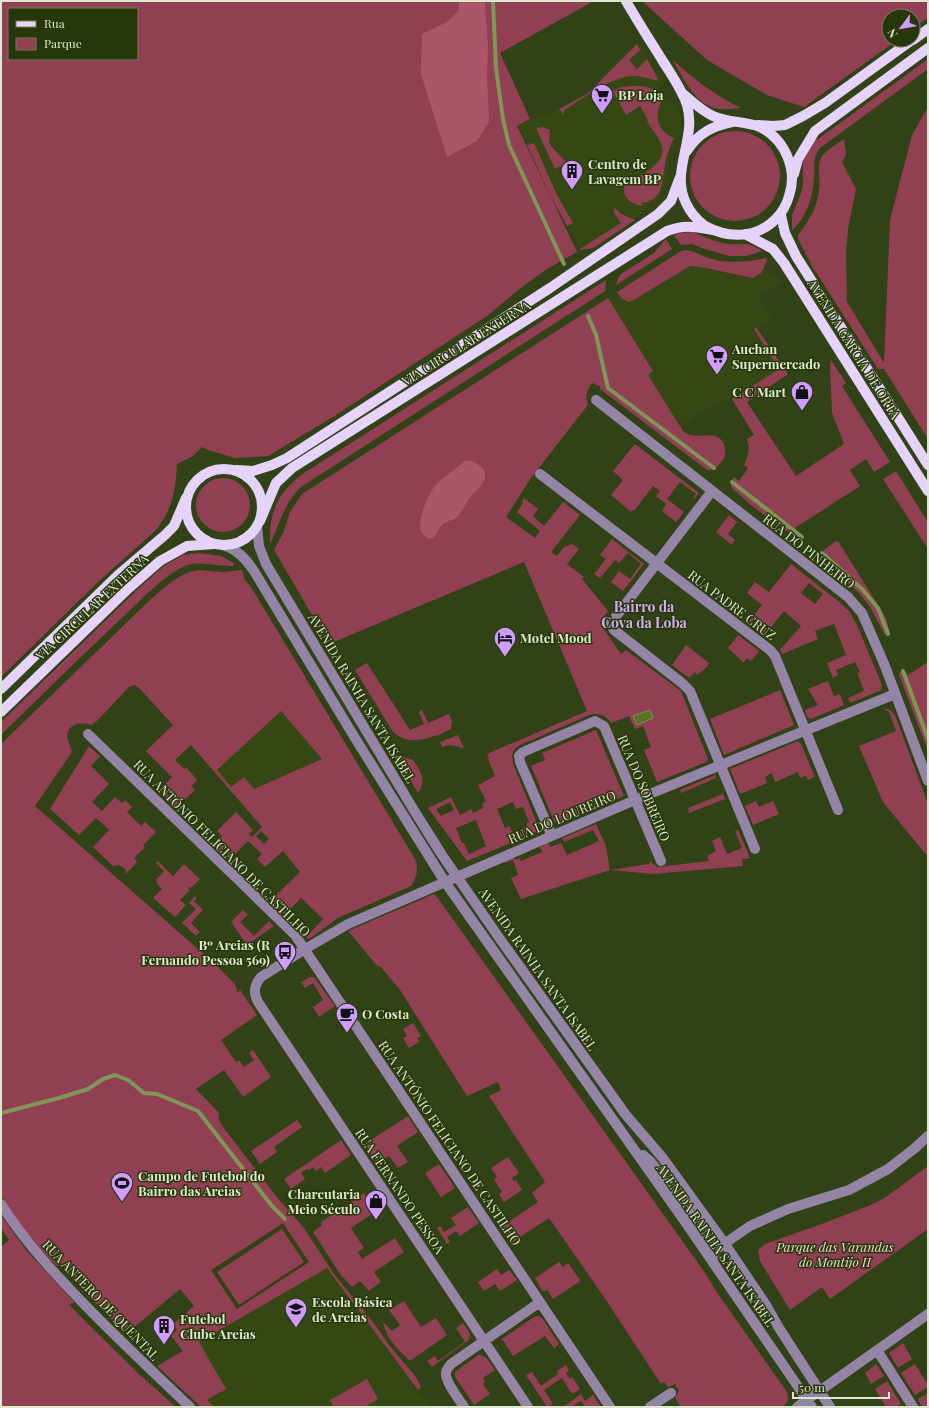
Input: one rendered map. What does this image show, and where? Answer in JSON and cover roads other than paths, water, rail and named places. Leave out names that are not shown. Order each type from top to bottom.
[{"type":"main road","points":[[626,1],[684,94],[689,112],[689,136],[681,166],[680,188],[683,198],[688,208],[703,224],[713,230],[734,235],[756,232],[781,215],[788,202],[798,159],[815,131],[928,48]]},
{"type":"main road","points":[[685,155],[697,137],[716,126],[737,122],[773,126],[785,125],[825,103],[902,48]]},
{"type":"main road","points":[[684,94],[706,112],[714,116],[759,127],[777,140],[789,159],[792,170],[792,183]]},
{"type":"main road","name":"VIA CIRCULAR EXTERNA","points":[[236,470],[253,471],[287,458],[550,288],[658,214],[671,202],[680,177]]},
{"type":"main road","name":"AVENIDA GARCIA DE ORTA","points":[[781,215],[784,234],[796,256],[928,465]]},
{"type":"main road","name":"VIA CIRCULAR EXTERNA","points":[[258,524],[276,483],[292,468],[668,232],[678,227],[689,226],[713,230]]},
{"type":"main road","name":"AVENIDA GARCIA DE ORTA","points":[[745,234],[773,249],[784,263],[928,491]]},
{"type":"main road","points":[[223,468],[236,470],[247,476],[256,486],[261,496],[262,509],[258,524],[252,533],[243,540],[230,545],[218,544],[203,540],[193,530],[188,522],[186,498],[191,486],[201,476],[213,470],[223,468]]},
{"type":"main road","name":"VIA CIRCULAR EXTERNA","points":[[1,689],[118,575],[174,526],[186,498]]},
{"type":"main road","name":"VIA CIRCULAR EXTERNA","points":[[1,712],[129,588],[160,561],[187,546],[218,544]]},
{"type":"street","name":"RUA DO PINHEIRO","points":[[596,400],[848,597],[862,613],[885,666],[928,781]]},
{"type":"street","name":"RUA PADRE CRUZ","points":[[540,474],[770,650],[774,656],[838,810]]},
{"type":"street","points":[[712,491],[613,618],[611,623],[614,630],[682,683],[690,691],[755,849]]},
{"type":"street","name":"AVENIDA RAINHA SANTA ISABEL","points":[[258,524],[259,546],[266,564],[415,812],[457,877],[626,1115],[662,1157],[725,1244],[766,1305],[778,1328],[830,1407]]},
{"type":"street","name":"AVENIDA RAINHA SANTA ISABEL","points":[[218,544],[228,546],[239,553],[254,571],[355,738],[445,882],[633,1148],[810,1403]]},
{"type":"street","name":"RUA DO LOUREIRO","points":[[254,988],[261,977],[348,924],[635,800],[895,694]]},
{"type":"street","name":"RUA DO SOBREIRO","points":[[552,836],[520,762],[520,756],[522,752],[595,721],[604,726],[661,861]]},
{"type":"street","name":"RUA ANTÓNIO FELICIANO DE CASTILHO","points":[[88,734],[295,935],[610,1407]]},
{"type":"street","name":"RUA FERNANDO PESSOA","points":[[254,988],[258,1002],[528,1407]]},
{"type":"street","points":[[713,1263],[714,1251],[750,1226],[788,1209],[849,1190],[888,1169],[928,1136]]},
{"type":"street","points":[[633,1148],[650,1161],[668,1183],[711,1243],[725,1244]]},
{"type":"street","name":"RUA ANTERO DE QUENTAL","points":[[1,1204],[11,1220],[64,1284],[121,1342],[190,1407]]},
{"type":"street","points":[[464,1407],[447,1381],[446,1373],[451,1364],[540,1302]]},
{"type":"street","points":[[797,1407],[810,1403],[820,1391],[928,1314]]},
{"type":"street","points":[[877,1350],[913,1407]]},
{"type":"street","points":[[650,1407],[670,1393]]},
{"type":"waterway","points":[[493,1],[496,68],[503,119],[509,145],[564,264]]},
{"type":"waterway","points":[[588,316],[596,335],[608,388],[714,468]]},
{"type":"waterway","points":[[732,482],[802,537]]},
{"type":"waterway","points":[[822,553],[862,589],[878,608],[888,634]]},
{"type":"waterway","points":[[903,671],[928,739]]},
{"type":"waterway","points":[[1,1113],[88,1089],[103,1079],[115,1075],[128,1080],[144,1093],[157,1094],[198,1111],[272,1206],[285,1219]]},
{"type":"place","name":"BP Loja","points":[[602,114]]},
{"type":"place","name":"Centro de Lavagem BP","points":[[572,190]]},
{"type":"place","name":"Auchan Supermercado","points":[[717,376]]},
{"type":"place","name":"C C Mart","points":[[802,412]]},
{"type":"place","name":"Motel Mood","points":[[505,658]]},
{"type":"place","name":"Bº Areias (R Fernando Pessoa 569)","points":[[285,972]]},
{"type":"place","name":"O Costa","points":[[347,1034]]},
{"type":"place","name":"Campo de Futebol do Bairro das Areias","points":[[122,1202]]},
{"type":"place","name":"Charcutaria Meio Século","points":[[376,1220]]},
{"type":"place","name":"Escola Básica de Areias","points":[[296,1328]]},
{"type":"place","name":"Futebol Clube Areias","points":[[164,1346]]},
{"type":"district","name":"Bairro da Cova da Loba","points":[[644,616]]},
{"type":"park label","name":"Parque das Varandas do Montijo II","points":[[835,1254]]}]
